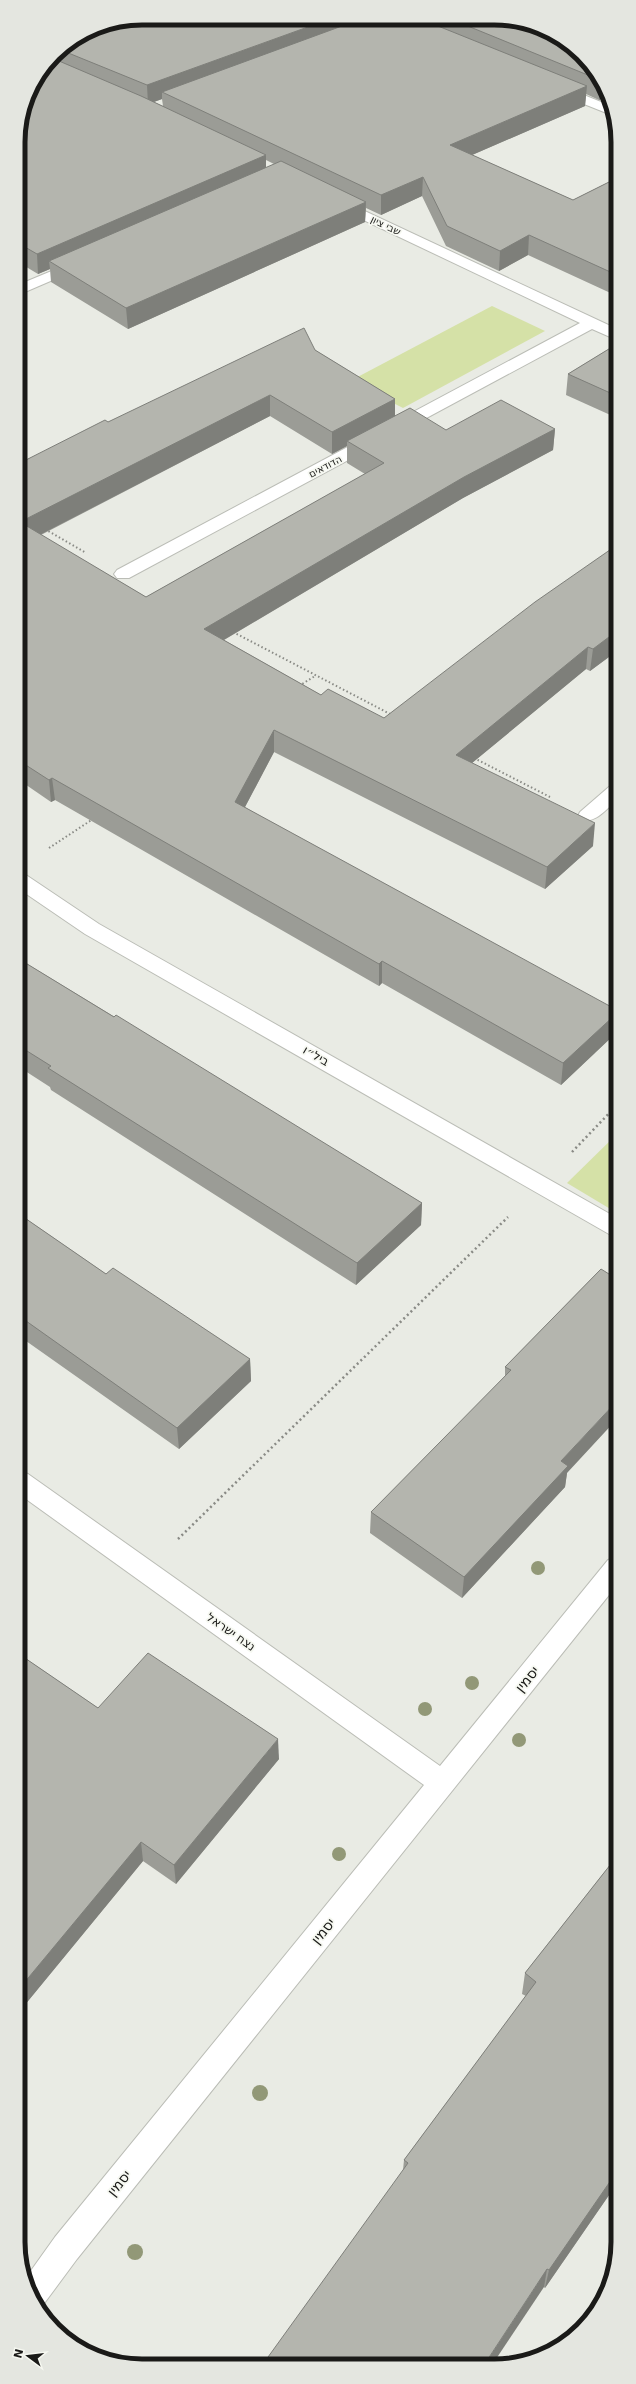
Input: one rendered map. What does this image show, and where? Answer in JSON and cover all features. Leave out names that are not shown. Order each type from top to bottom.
[{"type":"street","points":[[547,84],[606,109]]},
{"type":"street","name":"שבי ציון","points":[[324,196],[611,331]]},
{"type":"street","points":[[25,288],[91,259]]},
{"type":"street","name":"הדודאים","points":[[123,574],[591,323]]},
{"type":"street","points":[[587,816],[611,795]]},
{"type":"street","name":"ביל״ו","points":[[25,884],[92,929],[611,1225]]},
{"type":"street","name":"נצח ישראל","points":[[25,1486],[442,1783]]},
{"type":"street","name":"יסמין","points":[[36,2291],[66,2248],[611,1576]]},
{"type":"path","points":[[43,528],[123,574]]},
{"type":"path","points":[[232,632],[399,719]]},
{"type":"path","points":[[295,688],[315,675]]},
{"type":"path","points":[[468,755],[587,816]]},
{"type":"path","points":[[45,850],[98,816]]},
{"type":"path","points":[[145,1571],[541,1184],[611,1111]]},
{"type":"green space","points":[[492,306],[545,331],[403,408],[350,381]]},
{"type":"green space","points":[[611,1140],[611,1209],[567,1183]]},
{"type":"building","points":[[313,25],[147,85],[67,52],[97,34],[127,26]]},
{"type":"building","points":[[345,25],[435,25],[587,86],[450,145],[573,200],[611,181],[611,272],[529,235],[500,251],[447,226],[423,177],[381,195],[162,92]]},
{"type":"building","points":[[465,25],[517,27],[546,37],[577,59],[590,76]]},
{"type":"building","points":[[58,60],[141,96],[266,155],[37,254],[25,247],[25,135],[27,119],[37,90]]},
{"type":"building","points":[[281,161],[366,202],[126,308],[49,261]]},
{"type":"building","points":[[304,328],[315,350],[395,399],[332,432],[270,395],[25,519],[25,460],[105,420],[108,422]]},
{"type":"building","points":[[611,348],[611,393],[568,374]]},
{"type":"building","points":[[501,400],[555,429],[464,477],[204,629],[321,695],[328,689],[384,718],[535,602],[611,549],[611,636],[593,649],[588,647],[456,755],[595,823],[547,867],[274,730],[235,802],[611,1007],[611,1019],[563,1063],[382,961],[379,964],[52,778],[49,780],[25,765],[25,525],[146,597],[384,463],[347,441],[410,408],[446,430]]},
{"type":"building","points":[[25,963],[114,1017],[116,1015],[422,1203],[357,1263],[48,1068],[51,1066],[25,1050]]},
{"type":"building","points":[[25,1218],[106,1274],[113,1268],[250,1359],[177,1428],[25,1320]]},
{"type":"building","points":[[601,1269],[611,1275],[611,1407],[561,1461],[568,1466],[464,1577],[371,1512],[511,1370],[505,1367]]},
{"type":"building","points":[[148,1653],[278,1739],[174,1865],[141,1842],[25,1982],[25,1658],[98,1708]]},
{"type":"building","points":[[611,1864],[611,2180],[549,2270],[547,2269],[488,2359],[267,2359],[408,2163],[404,2160],[536,1982],[525,1973]]}]
